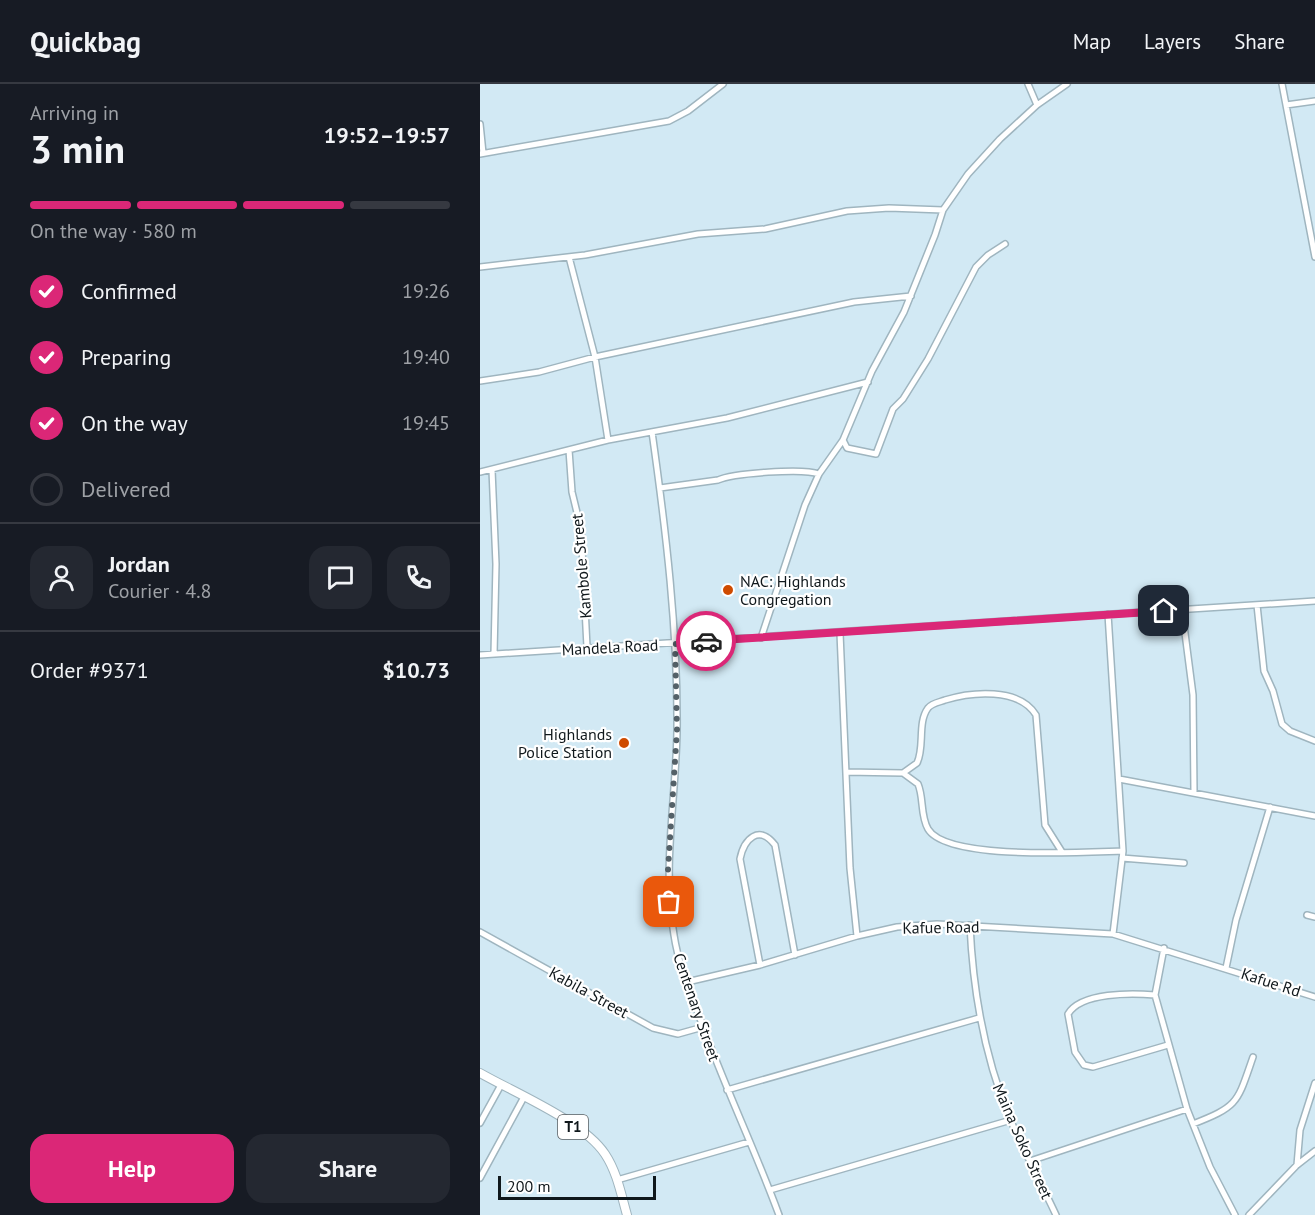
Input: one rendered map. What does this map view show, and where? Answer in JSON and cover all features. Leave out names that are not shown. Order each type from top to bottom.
[{"type":"highway","name":"T1","points":[[480,1073],[589,1137],[606,1155],[618,1180],[627,1215]]},
{"type":"street","points":[[480,124],[482,154],[669,121],[688,111],[723,84]]},
{"type":"street","points":[[1028,84],[1037,105]]},
{"type":"street","points":[[761,638],[790,545],[819,474],[843,440],[868,382],[911,296],[943,210],[969,174],[1000,139],[1037,105],[1067,84]]},
{"type":"street","points":[[1282,84],[1315,256]]},
{"type":"street","points":[[1286,105],[1315,101]]},
{"type":"street","points":[[480,267],[570,257],[698,234],[765,229],[847,211],[889,208],[943,210]]},
{"type":"street","points":[[843,440],[847,448],[876,454],[893,409],[903,399],[928,359],[976,267],[988,255],[1005,244]]},
{"type":"street","points":[[570,257],[595,357],[608,440]]},
{"type":"street","points":[[480,381],[539,372],[595,357],[854,302],[911,296]]},
{"type":"street","points":[[480,472],[608,440],[727,418],[868,382]]},
{"type":"street","name":"Centenary Street","points":[[652,432],[660,488],[675,644],[677,730],[668,891],[677,955],[703,1027],[779,1215]]},
{"type":"street","name":"Kambole Street","points":[[568,450],[572,492],[581,529],[587,647]]},
{"type":"street","points":[[492,470],[496,564],[494,654]]},
{"type":"street","points":[[660,488],[718,480],[727,476],[773,474],[782,471],[808,470],[819,474]]},
{"type":"street","name":"Mandela Road","points":[[480,655],[1315,601]]},
{"type":"street","points":[[1257,605],[1263,671],[1273,691],[1282,724],[1290,731],[1315,741]]},
{"type":"street","points":[[1182,610],[1193,695],[1194,792]]},
{"type":"street","points":[[1108,614],[1123,855],[1113,934]]},
{"type":"street","points":[[840,633],[857,936]]},
{"type":"street","points":[[903,773],[919,758],[925,717],[928,708],[934,704],[972,694],[993,694],[1025,704],[1036,715],[1045,825],[1062,852]]},
{"type":"street","points":[[846,772],[903,773],[918,784],[928,829],[936,838],[957,846],[985,850],[1123,855],[1184,863]]},
{"type":"street","points":[[1119,779],[1315,816]]},
{"type":"street","points":[[1226,968],[1236,920],[1270,807]]},
{"type":"street","points":[[760,965],[740,859],[743,844],[751,837],[770,838],[775,845],[795,955]]},
{"type":"street","points":[[1307,915],[1315,917]]},
{"type":"street","name":"Kafue Road","points":[[687,982],[760,965],[857,936],[910,925],[970,925],[1113,934],[1164,948]]},
{"type":"street","name":"Maina Soko Street","points":[[970,925],[972,973],[979,1018],[996,1081],[1011,1120],[1056,1215]]},
{"type":"street","name":"Kabila Street","points":[[480,932],[653,1028],[678,1034],[703,1027]]},
{"type":"street","points":[[1164,948],[1155,995],[1168,1045],[1187,1109],[1210,1167],[1235,1215]]},
{"type":"street","name":"Kafue Rd","points":[[1164,948],[1315,997]]},
{"type":"street","points":[[1155,995],[1119,993],[1075,1005],[1068,1014],[1076,1052],[1084,1065],[1093,1067],[1168,1045]]},
{"type":"street","points":[[728,1090],[979,1018]]},
{"type":"street","points":[[1193,1124],[1227,1111],[1239,1098],[1253,1058]]},
{"type":"street","points":[[1297,1165],[1300,1130],[1315,1083]]},
{"type":"street","points":[[480,1123],[501,1085]]},
{"type":"street","points":[[480,1178],[524,1097]]},
{"type":"street","points":[[1030,1161],[1187,1109]]},
{"type":"street","points":[[770,1190],[1011,1120]]},
{"type":"street","points":[[618,1180],[749,1142]]},
{"type":"street","points":[[1248,1215],[1315,1150]]},
{"type":"way so far","points":[[669,902],[668,870],[677,730],[675,644],[706,641]]},
{"type":"place","name":"NAC: Highlands Congregation","points":[[728,590]]},
{"type":"place","name":"Highlands Police Station","points":[[624,743]]},
{"type":"route","points":[[706,641],[1164,611]]}]
